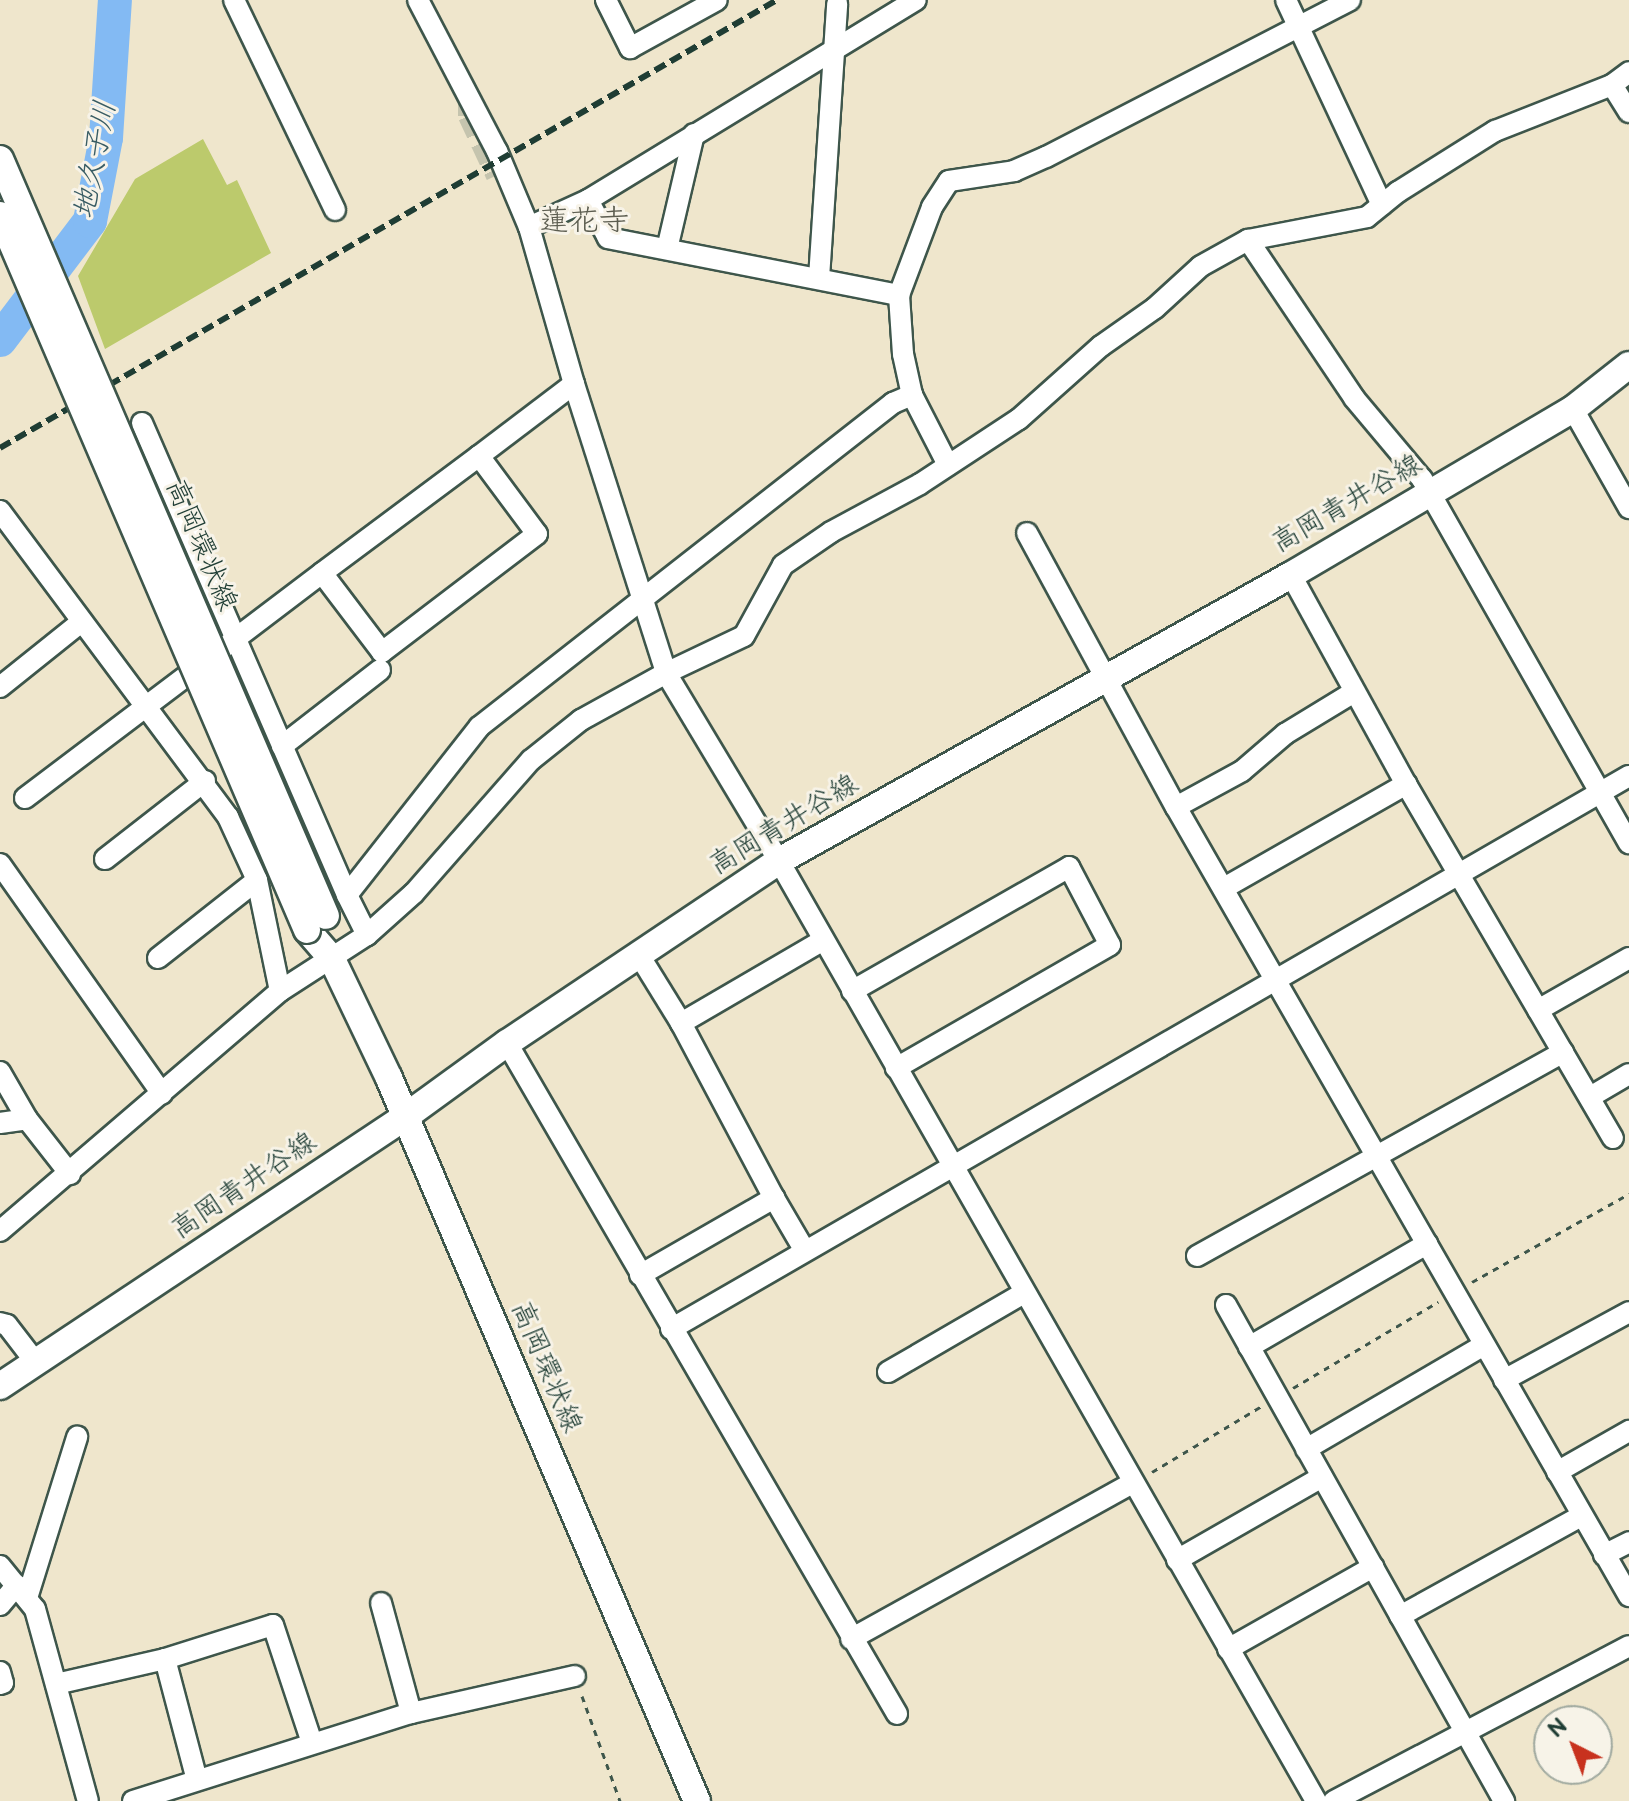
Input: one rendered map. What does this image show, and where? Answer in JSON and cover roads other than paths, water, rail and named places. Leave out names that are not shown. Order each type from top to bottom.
[{"type":"main road","name":"高岡環状線","points":[[0,159],[332,959],[405,1117],[697,1801]]},
{"type":"main road","name":"高岡環状線","points":[[0,215],[317,923]]},
{"type":"main road","name":"高岡青井谷線","points":[[0,1386],[405,1117],[507,1043],[779,861],[1291,575],[1573,409],[1629,365]]},
{"type":"street","points":[[234,0],[335,210]]},
{"type":"street","points":[[418,0],[497,151],[529,227],[574,384],[666,673],[779,861],[1316,1801]]},
{"type":"street","points":[[606,0],[630,48],[717,0]]},
{"type":"street","points":[[529,227],[588,200],[916,0]]},
{"type":"street","points":[[1286,0],[1382,205]]},
{"type":"street","points":[[948,465],[912,395],[903,354],[899,295],[932,207],[949,181],[1014,171],[1046,157],[1350,0]]},
{"type":"street","points":[[819,278],[837,4]]},
{"type":"street","points":[[0,1231],[280,991],[367,935],[414,893],[531,760],[581,720],[666,673],[744,636],[783,565],[831,532],[948,465],[1019,419],[1101,346],[1155,308],[1201,266],[1248,240],[1367,217],[1495,131],[1612,85],[1629,72]]},
{"type":"street","points":[[1612,85],[1629,112]]},
{"type":"street","points":[[667,249],[694,134]]},
{"type":"street","points":[[588,200],[608,238],[899,295]]},
{"type":"street","points":[[1248,240],[1354,398],[1430,493],[1629,843]]},
{"type":"street","points":[[25,798],[574,384]]},
{"type":"street","points":[[347,895],[479,727],[893,403],[912,395]]},
{"type":"street","points":[[1573,409],[1629,508]]},
{"type":"street","points":[[142,423],[367,935]]},
{"type":"street","points":[[322,573],[382,652],[537,534],[479,456]]},
{"type":"street","points":[[0,511],[81,622],[205,781],[228,817],[257,880],[280,991]]},
{"type":"street","points":[[1027,533],[1176,807],[1629,1596]]},
{"type":"street","points":[[1291,575],[1406,784],[1613,1138]]},
{"type":"street","points":[[0,687],[81,622]]},
{"type":"street","points":[[282,746],[380,670]]},
{"type":"street","points":[[1176,807],[1242,771],[1285,734],[1354,692]]},
{"type":"street","points":[[671,1329],[1629,776]]},
{"type":"street","points":[[105,859],[205,781]]},
{"type":"street","points":[[1224,888],[1406,784]]},
{"type":"street","points":[[0,864],[162,1094]]},
{"type":"street","points":[[852,991],[1069,867],[1110,945],[896,1068]]},
{"type":"street","points":[[158,958],[257,880]]},
{"type":"street","points":[[681,1023],[822,941]]},
{"type":"street","points":[[639,955],[681,1023],[805,1251]]},
{"type":"street","points":[[1538,1010],[1629,958]]},
{"type":"street","points":[[507,1043],[897,1714]]},
{"type":"street","points":[[1197,1256],[1563,1052]]},
{"type":"street","points":[[0,1072],[27,1119],[70,1174]]},
{"type":"street","points":[[1590,1097],[1629,1074]]},
{"type":"street","points":[[0,1123],[27,1119]]},
{"type":"street","points":[[640,1275],[774,1198]]},
{"type":"street","points":[[1249,1347],[1427,1244]]},
{"type":"street","points":[[888,1372],[1024,1293]]},
{"type":"street","points":[[1226,1305],[1504,1801]]},
{"type":"street","points":[[1504,1380],[1629,1312]]},
{"type":"street","points":[[0,1323],[7,1325],[37,1364]]},
{"type":"street","points":[[1306,1449],[1484,1345]]},
{"type":"street","points":[[1557,1472],[1629,1431]]},
{"type":"street","points":[[0,1605],[22,1591],[77,1437]]},
{"type":"street","points":[[1177,1560],[1322,1477]]},
{"type":"street","points":[[851,1639],[1133,1483]]},
{"type":"street","points":[[1400,1616],[1581,1516]]},
{"type":"street","points":[[1604,1555],[1629,1542]]},
{"type":"street","points":[[0,1566],[35,1609],[88,1801]]},
{"type":"street","points":[[1228,1649],[1373,1567]]},
{"type":"street","points":[[381,1603],[411,1713]]},
{"type":"street","points":[[56,1684],[165,1659],[273,1625],[312,1743]]},
{"type":"street","points":[[1334,1801],[1629,1646]]},
{"type":"street","points":[[165,1659],[197,1780]]},
{"type":"street","points":[[0,1672],[0,1684]]},
{"type":"street","points":[[133,1801],[411,1713],[575,1676]]},
{"type":"waterway","name":"地久子川","points":[[0,340],[90,221],[106,138],[115,0]]},
{"type":"tunnel","points":[[468,100],[468,116],[496,176]]},
{"type":"railway","points":[[0,448],[777,0]]},
{"type":"district","name":"蓮花寺","points":[[584,221]]}]
